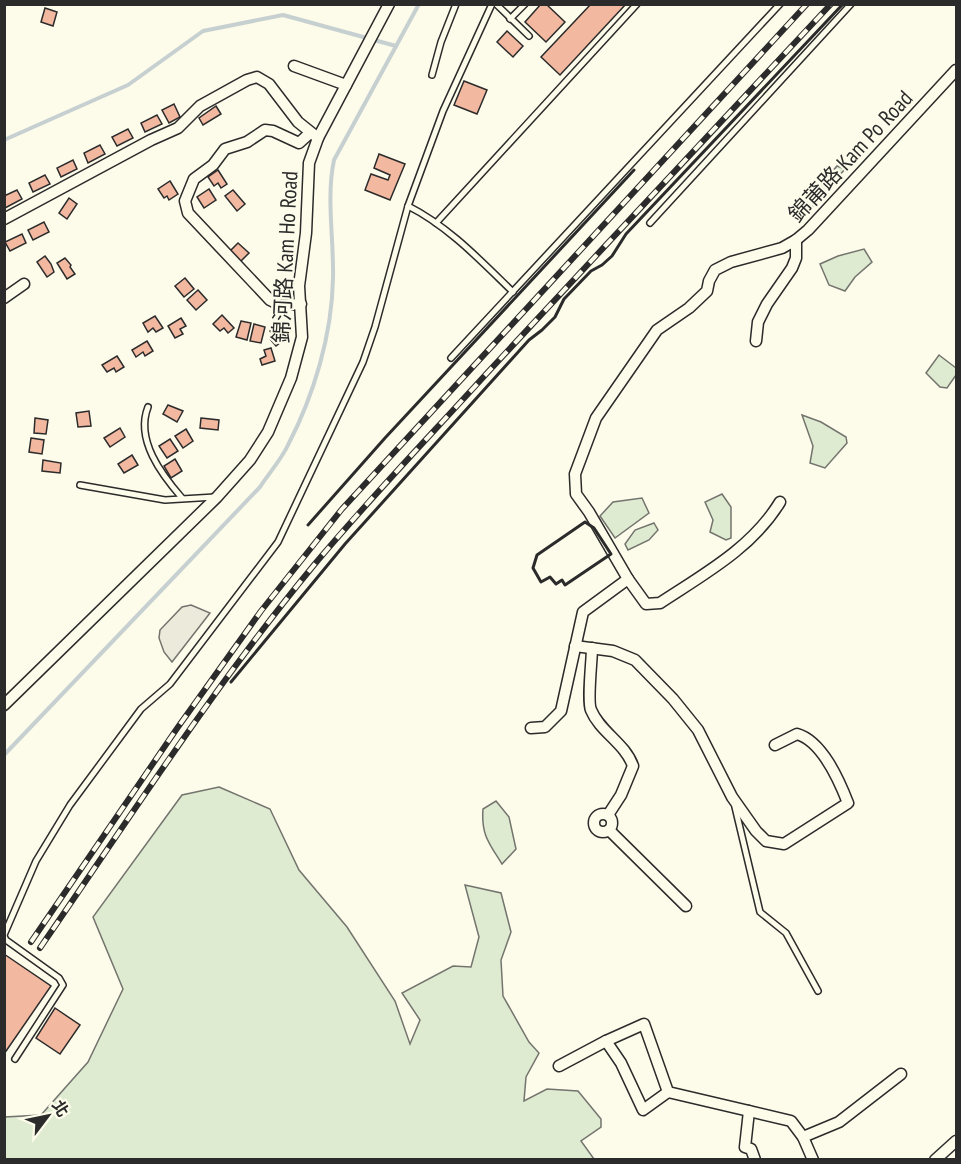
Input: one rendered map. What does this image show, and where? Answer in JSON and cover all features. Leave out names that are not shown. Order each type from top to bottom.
[{"type":"street","name":"錦河路 Kam Ho Road","points":[[4,705],[217,497],[250,460],[268,432],[300,352],[302,337],[299,286],[306,233],[309,163],[314,135],[346,85],[389,4]]},
{"type":"street","points":[[294,66],[346,85]]},
{"type":"street","name":"錦莆路 Kam Po Road","points":[[780,502],[771,517],[740,550],[660,603],[646,604],[576,494],[575,474],[596,418],[657,330],[689,308],[707,291],[708,281],[716,270],[731,262],[782,248],[796,240],[957,70]]},
{"type":"street","points":[[4,219],[151,140],[178,128],[200,106],[252,78],[263,79],[298,122],[314,135],[299,143],[273,131],[265,130],[247,142],[225,149],[213,165],[194,179],[185,201],[188,213],[270,300],[280,305],[301,304]]},
{"type":"street","points":[[756,341],[758,322],[796,258],[796,240]]},
{"type":"street","points":[[4,298],[24,284]]},
{"type":"street","points":[[531,728],[545,727],[561,711],[583,612],[628,579]]},
{"type":"street","points":[[575,646],[613,651],[635,660],[698,730],[732,797],[756,831],[766,841],[784,844],[848,803],[839,781],[816,745],[805,736],[796,734],[775,745]]},
{"type":"street","points":[[592,648],[590,708],[601,726],[629,756],[633,766],[621,795],[608,815],[612,820],[609,830],[686,906]]},
{"type":"street","points":[[559,1066],[644,1024],[668,1092]]},
{"type":"street","points":[[606,1041],[621,1063],[643,1110],[668,1092],[791,1121],[803,1137],[813,1160]]},
{"type":"street","points":[[803,1137],[839,1122],[901,1074]]},
{"type":"street","points":[[749,1111],[745,1147],[750,1149],[755,1160]]},
{"type":"street","points":[[935,1160],[956,1142]]},
{"type":"lane","points":[[432,75],[441,42],[456,4]]},
{"type":"lane","points":[[15,1059],[63,985],[59,978],[6,940],[4,936],[36,861],[70,806],[141,710],[170,684],[278,542],[363,362],[375,327],[408,206],[443,111],[494,4],[529,36]]},
{"type":"lane","points":[[510,19],[525,4]]},
{"type":"lane","points":[[436,223],[637,4]]},
{"type":"lane","points":[[451,358],[780,4]]},
{"type":"lane","points":[[650,223],[851,4]]},
{"type":"lane","points":[[408,206],[436,223],[513,292]]},
{"type":"lane","points":[[148,407],[143,426],[151,450],[162,476],[182,498]]},
{"type":"lane","points":[[80,485],[165,500],[217,497]]},
{"type":"lane","points":[[732,797],[760,912],[786,933],[818,991]]},
{"type":"green space","points":[[837,166],[845,169],[806,214],[800,209]]},
{"type":"green space","points":[[864,249],[872,262],[855,277],[845,291],[829,285],[820,264]]},
{"type":"green space","points":[[939,355],[956,368],[956,375],[947,388],[940,387],[926,373]]},
{"type":"green space","points":[[802,415],[821,422],[846,437],[847,443],[825,468],[810,463],[813,446]]},
{"type":"green space","points":[[722,494],[731,507],[731,538],[726,540],[710,532],[713,520],[705,502]]},
{"type":"green space","points":[[642,498],[649,513],[615,538],[600,516],[613,502]]},
{"type":"green space","points":[[654,523],[658,530],[649,540],[628,550],[625,544],[635,530]]},
{"type":"green space","points":[[219,787],[270,809],[299,870],[347,927],[395,1001],[410,1044],[420,1020],[402,993],[453,966],[471,967],[479,937],[465,885],[501,893],[511,932],[501,960],[503,996],[529,1042],[539,1053],[526,1077],[524,1101],[547,1089],[578,1091],[601,1119],[601,1127],[581,1141],[594,1159],[5,1159],[5,1117],[41,1115],[88,1062],[123,989],[93,917],[182,795]]},
{"type":"green space","points":[[496,801],[509,817],[516,849],[502,864],[483,826],[483,809]]},
{"type":"shaded area","points":[[191,605],[210,613],[172,662],[164,652],[159,638],[160,630],[182,607]]},
{"type":"building","points":[[541,4],[546,4],[565,22],[546,42],[525,22]]},
{"type":"building","points":[[591,4],[626,4],[560,75],[541,57]]},
{"type":"building","points":[[45,8],[57,12],[53,26],[41,22]]},
{"type":"building","points":[[507,31],[523,46],[513,57],[497,42]]},
{"type":"building","points":[[464,81],[487,90],[477,114],[454,105]]},
{"type":"building","points":[[174,104],[180,117],[169,123],[162,110]]},
{"type":"building","points":[[216,106],[221,114],[203,125],[199,118]]},
{"type":"building","points":[[157,115],[162,124],[145,132],[141,123]]},
{"type":"building","points":[[128,129],[133,138],[117,146],[112,137]]},
{"type":"building","points":[[100,145],[105,154],[88,163],[84,153]]},
{"type":"building","points":[[379,154],[405,164],[390,200],[365,190],[371,174],[388,180],[390,175],[374,168]]},
{"type":"building","points":[[73,160],[77,169],[61,177],[57,168]]},
{"type":"building","points":[[218,170],[227,184],[221,188],[218,183],[214,186],[208,177]]},
{"type":"building","points":[[45,175],[50,184],[33,192],[29,183]]},
{"type":"building","points":[[170,181],[178,194],[169,200],[167,196],[164,198],[158,189]]},
{"type":"building","points":[[209,189],[216,200],[204,208],[197,197]]},
{"type":"building","points":[[17,190],[22,199],[5,208],[4,196]]},
{"type":"building","points":[[233,190],[245,204],[237,211],[225,196]]},
{"type":"building","points":[[69,198],[77,204],[67,219],[59,213]]},
{"type":"building","points":[[44,222],[49,232],[33,240],[28,230]]},
{"type":"building","points":[[22,234],[26,243],[10,251],[5,242]]},
{"type":"building","points":[[238,243],[249,253],[240,262],[229,252]]},
{"type":"building","points":[[45,256],[54,272],[47,277],[37,262]]},
{"type":"building","points":[[65,258],[75,274],[67,279],[57,263]]},
{"type":"building","points":[[185,278],[194,289],[184,297],[175,286]]},
{"type":"building","points":[[198,290],[207,300],[196,310],[187,300]]},
{"type":"building","points":[[222,315],[234,328],[228,333],[224,328],[220,331],[213,324]]},
{"type":"building","points":[[155,316],[163,328],[156,332],[153,328],[148,332],[143,323]]},
{"type":"building","points":[[181,318],[186,326],[180,329],[183,334],[175,338],[168,326]]},
{"type":"building","points":[[241,321],[251,323],[247,340],[236,337]]},
{"type":"building","points":[[254,324],[265,327],[261,343],[250,341]]},
{"type":"building","points":[[276,326],[286,338],[276,346],[270,339],[274,335],[270,331]]},
{"type":"building","points":[[147,341],[153,351],[145,356],[143,352],[136,357],[132,350]]},
{"type":"building","points":[[271,348],[275,361],[262,365],[260,359],[266,356],[264,350]]},
{"type":"building","points":[[117,356],[124,367],[116,372],[114,368],[107,372],[102,365]]},
{"type":"building","points":[[168,405],[183,411],[177,422],[163,414]]},
{"type":"building","points":[[89,411],[91,426],[78,427],[76,413]]},
{"type":"building","points":[[35,418],[48,420],[46,434],[34,433]]},
{"type":"building","points":[[201,418],[219,420],[218,430],[200,428]]},
{"type":"building","points":[[120,428],[125,437],[110,447],[104,438]]},
{"type":"building","points":[[186,429],[193,441],[183,448],[175,436]]},
{"type":"building","points":[[31,438],[44,440],[42,454],[29,452]]},
{"type":"building","points":[[170,439],[178,451],[167,458],[159,446]]},
{"type":"building","points":[[132,455],[138,465],[124,473],[118,464]]},
{"type":"building","points":[[175,459],[182,471],[171,478],[164,466]]},
{"type":"building","points":[[43,460],[61,463],[60,473],[42,471]]},
{"type":"building","points":[[4,954],[51,986],[4,1054]]},
{"type":"building","points":[[55,1008],[80,1025],[60,1054],[36,1038]]},
{"type":"waterway","points":[[4,755],[260,487],[285,451],[306,406],[320,364],[329,321],[333,278],[330,204],[334,160],[419,4]]},
{"type":"waterway","points":[[4,140],[128,85],[203,31],[283,15],[396,46]]},
{"type":"railway","points":[[31,942],[178,727],[261,611],[342,509],[807,4]]},
{"type":"railway","points":[[40,948],[207,705],[314,565],[378,491],[831,4]]},
{"type":"wall","points":[[231,682],[345,544],[529,340],[555,317],[564,299],[591,271],[612,256],[626,234],[843,4]]},
{"type":"wall","points":[[308,525],[385,438],[634,170]]},
{"type":"wall","points":[[585,522],[594,528],[611,554],[565,585],[562,580],[556,584],[550,577],[541,582],[533,568],[537,555],[585,522]]}]
